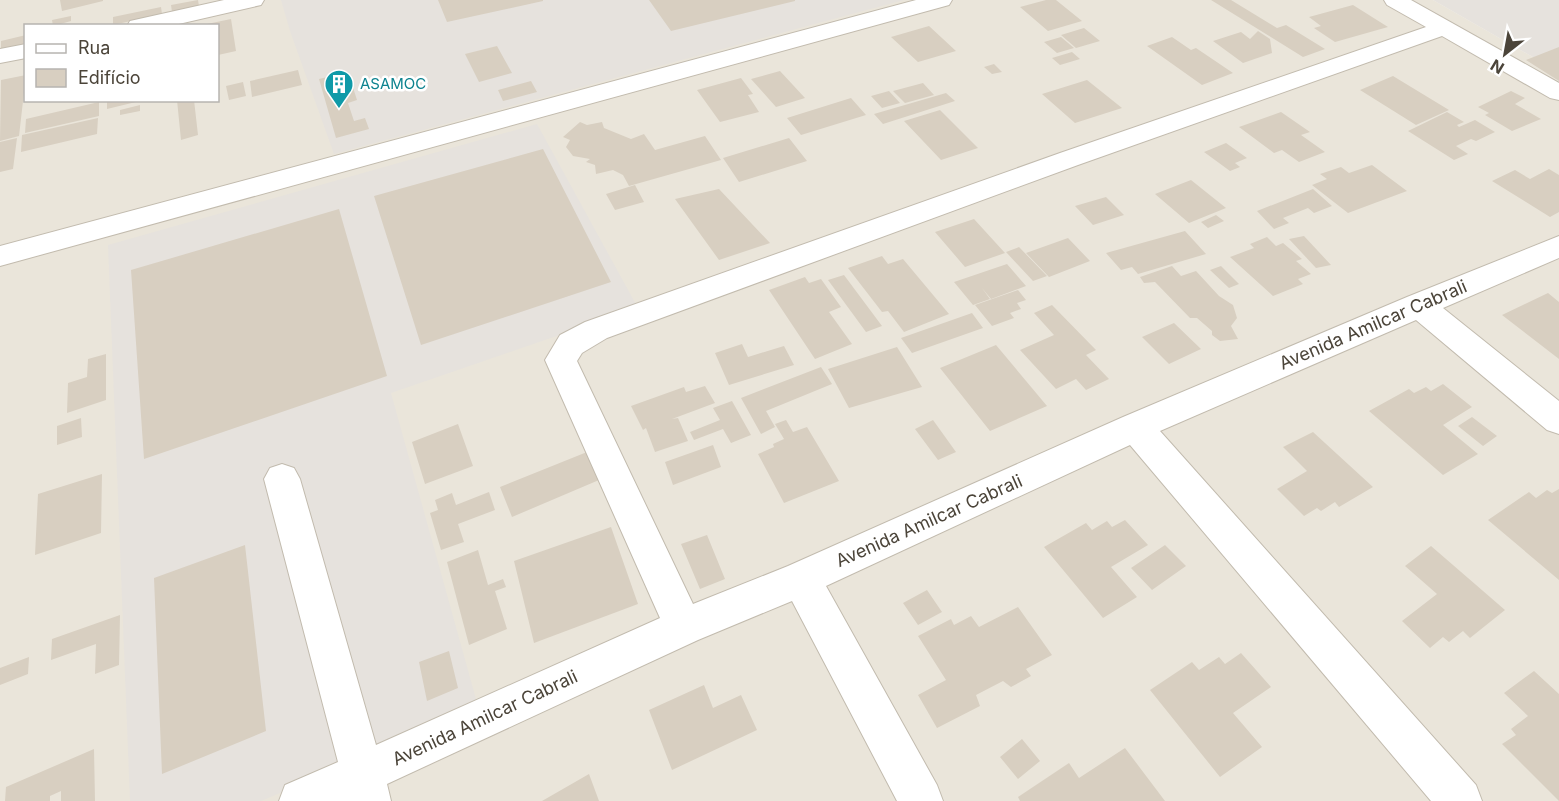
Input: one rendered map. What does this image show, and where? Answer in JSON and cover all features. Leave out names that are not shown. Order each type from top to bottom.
[{"type":"street","points":[[147,24],[253,0]]},
{"type":"street","points":[[0,256],[942,0]]},
{"type":"street","points":[[1395,0],[1559,93]]},
{"type":"street","points":[[684,627],[561,360],[571,344],[596,330],[720,285],[1069,159],[1444,28]]},
{"type":"street","points":[[0,56],[24,51]]},
{"type":"street","name":"Avenida Amilcar Cabrali","points":[[301,801],[366,788],[684,627],[801,579],[1135,427],[1559,246]]},
{"type":"street","points":[[1418,305],[1559,420]]},
{"type":"street","points":[[1135,427],[1460,801]]},
{"type":"street","points":[[282,479],[366,788]]},
{"type":"street","points":[[801,579],[921,801]]},
{"type":"shaded area","points":[[0,0],[1433,0],[1559,72],[1559,801],[0,801]]},
{"type":"shaded area","points":[[281,0],[904,0],[334,154]]},
{"type":"shaded area","points":[[1433,0],[1559,0],[1559,72]]},
{"type":"shaded area","points":[[537,124],[638,308],[391,393],[479,710],[261,801],[130,801],[108,245]]},
{"type":"building","points":[[60,0],[103,0],[103,1],[62,11]]},
{"type":"building","points":[[198,0],[199,6],[172,12],[171,5]]},
{"type":"building","points":[[438,0],[543,0],[543,1],[447,22]]},
{"type":"building","points":[[649,0],[795,0],[795,1],[671,31]]},
{"type":"building","points":[[1046,0],[1056,0],[1082,21],[1048,31],[1020,7]]},
{"type":"building","points":[[1211,0],[1231,0],[1277,28],[1286,25],[1325,49],[1303,57]]},
{"type":"building","points":[[1353,5],[1388,27],[1335,42],[1314,28],[1321,26],[1309,17]]},
{"type":"building","points":[[161,7],[162,14],[117,24],[113,24],[113,17]]},
{"type":"building","points":[[71,16],[71,21],[60,24],[53,24],[52,20]]},
{"type":"building","points":[[231,19],[236,51],[219,55],[219,24],[207,24]]},
{"type":"building","points":[[929,26],[956,51],[918,62],[891,37]]},
{"type":"building","points":[[1084,28],[1100,41],[1076,48],[1061,35]]},
{"type":"building","points":[[1258,31],[1270,39],[1272,53],[1243,63],[1213,41],[1241,32],[1250,39]]},
{"type":"building","points":[[24,35],[24,44],[1,49],[1,41]]},
{"type":"building","points":[[1061,37],[1074,48],[1057,53],[1044,42]]},
{"type":"building","points":[[1172,37],[1191,50],[1196,48],[1233,73],[1202,85],[1147,46]]},
{"type":"building","points":[[497,46],[512,73],[479,82],[465,54]]},
{"type":"building","points":[[1559,47],[1559,81],[1526,60]]},
{"type":"building","points":[[1072,52],[1080,59],[1060,65],[1052,58]]},
{"type":"building","points":[[994,64],[1002,72],[992,74],[984,67]]},
{"type":"building","points":[[298,70],[302,85],[252,97],[250,81]]},
{"type":"building","points":[[780,71],[805,98],[776,107],[751,79]]},
{"type":"building","name":"ASAMOC","points":[[348,72],[357,100],[348,103],[354,121],[365,118],[369,129],[336,138],[319,79]]},
{"type":"building","points":[[24,75],[19,136],[0,141],[1,80]]},
{"type":"building","points":[[1393,76],[1449,110],[1416,125],[1360,90]]},
{"type":"building","points":[[741,78],[753,94],[748,95],[759,112],[720,122],[697,90]]},
{"type":"building","points":[[1087,80],[1122,108],[1075,123],[1042,94]]},
{"type":"building","points":[[531,81],[537,92],[503,101],[498,90]]},
{"type":"building","points":[[243,82],[246,96],[229,100],[226,86]]},
{"type":"building","points":[[923,83],[934,95],[905,103],[893,91]]},
{"type":"building","points":[[889,91],[900,103],[882,108],[871,96]]},
{"type":"building","points":[[1511,91],[1525,98],[1515,104],[1541,119],[1512,131],[1485,115],[1489,113],[1478,107]]},
{"type":"building","points":[[946,93],[955,101],[883,124],[874,114]]},
{"type":"building","points":[[851,98],[866,115],[801,135],[787,118]]},
{"type":"building","points":[[99,102],[99,116],[25,133],[26,119]]},
{"type":"building","points":[[107,102],[136,102],[107,109]]},
{"type":"building","points":[[177,102],[194,102],[198,135],[181,140]]},
{"type":"building","points":[[140,105],[140,111],[120,115],[120,110]]},
{"type":"building","points":[[940,110],[978,148],[941,160],[904,121]]},
{"type":"building","points":[[1281,112],[1310,132],[1301,135],[1325,152],[1299,162],[1282,150],[1274,153],[1239,127]]},
{"type":"building","points":[[1447,112],[1464,122],[1457,125],[1459,127],[1475,120],[1495,132],[1476,141],[1471,139],[1456,146],[1468,154],[1454,160],[1408,131]]},
{"type":"building","points":[[98,118],[97,134],[21,152],[22,135]]},
{"type":"building","points":[[580,122],[587,125],[602,122],[604,128],[631,139],[644,134],[655,150],[705,136],[721,160],[629,186],[623,175],[613,170],[596,174],[595,165],[586,162],[590,159],[573,156],[566,147],[570,140],[563,137]]},
{"type":"building","points":[[17,138],[13,169],[0,172],[0,142]]},
{"type":"building","points":[[789,138],[807,161],[739,182],[723,158]]},
{"type":"building","points":[[1226,143],[1247,158],[1235,163],[1240,167],[1230,171],[1204,152]]},
{"type":"building","points":[[543,149],[611,282],[421,345],[374,196]]},
{"type":"building","points":[[1372,165],[1407,191],[1348,213],[1312,185],[1327,179],[1320,174],[1341,167],[1349,173]]},
{"type":"building","points":[[1549,169],[1559,175],[1559,212],[1550,217],[1492,181],[1515,170],[1530,179]]},
{"type":"building","points":[[1191,180],[1226,208],[1189,223],[1155,194]]},
{"type":"building","points":[[635,185],[644,202],[615,210],[606,194]]},
{"type":"building","points":[[719,189],[770,243],[719,260],[675,199]]},
{"type":"building","points":[[1313,189],[1332,206],[1314,213],[1308,208],[1283,218],[1289,223],[1274,229],[1257,211]]},
{"type":"building","points":[[1106,197],[1124,215],[1093,225],[1075,206]]},
{"type":"building","points":[[339,209],[387,376],[144,459],[131,270]]},
{"type":"building","points":[[1216,215],[1224,221],[1208,228],[1201,222]]},
{"type":"building","points":[[974,219],[1005,253],[965,267],[935,232]]},
{"type":"building","points":[[1185,231],[1206,254],[1138,274],[1132,267],[1121,270],[1106,253]]},
{"type":"building","points":[[1304,236],[1331,265],[1316,268],[1289,239]]},
{"type":"building","points":[[1267,237],[1276,246],[1283,243],[1302,259],[1296,261],[1311,274],[1298,279],[1303,284],[1273,296],[1230,257],[1254,248],[1250,244]]},
{"type":"building","points":[[1068,238],[1090,261],[1049,277],[1026,253]]},
{"type":"building","points":[[1019,247],[1047,276],[1033,281],[1006,252]]},
{"type":"building","points":[[882,256],[888,264],[903,259],[949,314],[904,332],[888,311],[882,312],[848,268]]},
{"type":"building","points":[[1007,264],[1026,286],[991,299],[982,288],[990,299],[973,305],[954,282]]},
{"type":"building","points":[[1172,266],[1181,276],[1196,271],[1219,296],[1233,305],[1237,318],[1231,326],[1238,339],[1220,341],[1197,318],[1190,318],[1155,282],[1144,283],[1140,277]]},
{"type":"building","points":[[1221,266],[1239,284],[1229,288],[1210,270]]},
{"type":"building","points":[[844,275],[882,326],[866,332],[828,280]]},
{"type":"building","points":[[805,277],[809,283],[821,279],[841,307],[829,312],[852,344],[815,359],[769,290]]},
{"type":"building","points":[[1018,290],[1026,300],[1017,303],[1021,309],[1010,313],[1014,318],[992,326],[975,305]]},
{"type":"building","points":[[1548,293],[1559,302],[1559,359],[1502,315]]},
{"type":"building","points":[[1052,305],[1096,350],[1086,355],[1109,379],[1086,390],[1076,379],[1056,389],[1020,350],[1054,335],[1034,313]]},
{"type":"building","points":[[972,313],[983,328],[912,353],[901,338]]},
{"type":"building","points":[[1174,323],[1201,349],[1169,364],[1142,337]]},
{"type":"building","points":[[742,344],[748,357],[784,346],[794,365],[729,385],[715,353]]},
{"type":"building","points":[[996,345],[1047,406],[990,431],[940,368]]},
{"type":"building","points":[[897,347],[922,387],[849,408],[828,369]]},
{"type":"building","points":[[106,354],[106,400],[67,413],[68,383],[87,377],[88,359]]},
{"type":"building","points":[[821,367],[832,384],[766,411],[775,427],[761,434],[741,398]]},
{"type":"building","points":[[1443,384],[1472,407],[1443,425],[1478,454],[1443,475],[1369,411],[1409,389],[1414,393],[1426,387],[1431,391]]},
{"type":"building","points":[[705,386],[715,403],[672,419],[678,418],[688,441],[655,452],[646,428],[643,430],[631,406],[684,387],[686,392]]},
{"type":"building","points":[[732,401],[751,435],[731,443],[723,429],[694,440],[690,432],[720,420],[713,408]]},
{"type":"building","points":[[1472,417],[1497,436],[1483,446],[1458,426]]},
{"type":"building","points":[[81,418],[82,437],[57,445],[57,426]]},
{"type":"building","points":[[786,420],[793,432],[807,427],[839,481],[784,503],[758,454],[774,447],[773,444],[784,439],[775,424]]},
{"type":"building","points":[[933,420],[956,452],[938,460],[915,429]]},
{"type":"building","points":[[458,424],[473,466],[425,484],[412,442]]},
{"type":"building","points":[[1313,432],[1373,487],[1339,507],[1335,502],[1321,511],[1317,508],[1304,516],[1277,489],[1307,471],[1283,447]]},
{"type":"building","points":[[713,445],[721,467],[673,485],[665,462]]},
{"type":"building","points":[[587,452],[599,480],[512,517],[500,487]]},
{"type":"building","points":[[102,474],[101,533],[35,555],[38,494]]},
{"type":"building","points":[[1559,489],[1559,580],[1488,520],[1529,492],[1536,498],[1547,490],[1552,493]]},
{"type":"building","points":[[489,492],[495,510],[458,524],[464,542],[441,550],[430,513],[438,510],[435,500],[452,493],[456,505]]},
{"type":"building","points":[[1125,520],[1148,545],[1111,567],[1137,597],[1103,618],[1044,547],[1086,523],[1092,530],[1107,521],[1112,527]]},
{"type":"building","points":[[611,527],[638,604],[534,643],[514,561]]},
{"type":"building","points":[[707,535],[725,579],[700,589],[681,544]]},
{"type":"building","points":[[245,545],[266,731],[162,774],[154,578]]},
{"type":"building","points":[[1165,545],[1186,566],[1152,590],[1131,568]]},
{"type":"building","points":[[1431,546],[1505,610],[1470,638],[1463,631],[1449,642],[1443,637],[1430,648],[1402,621],[1437,594],[1405,566]]},
{"type":"building","points":[[478,550],[488,585],[503,579],[506,587],[495,591],[507,629],[469,645],[447,562]]},
{"type":"building","points":[[927,590],[942,612],[918,625],[903,603]]},
{"type":"building","points":[[1018,607],[1052,655],[1026,669],[1031,676],[1011,687],[1003,681],[976,695],[980,706],[937,728],[918,695],[946,680],[918,636],[951,619],[954,625],[971,616],[979,627]]},
{"type":"building","points":[[120,615],[119,665],[95,674],[96,644],[51,660],[52,639]]},
{"type":"building","points":[[449,651],[458,688],[427,701],[419,662]]},
{"type":"building","points":[[1241,653],[1271,687],[1233,713],[1262,747],[1220,777],[1150,690],[1192,662],[1199,670],[1219,657],[1225,664]]},
{"type":"building","points":[[29,657],[28,674],[0,685],[0,668]]},
{"type":"building","points":[[1534,671],[1559,694],[1559,801],[1502,744],[1516,735],[1511,729],[1528,716],[1504,693]]},
{"type":"building","points":[[704,685],[713,708],[741,695],[757,730],[672,770],[649,710]]},
{"type":"building","points":[[1022,739],[1040,761],[1018,779],[1000,757]]},
{"type":"building","points":[[1125,748],[1165,801],[1020,801],[1018,797],[1069,763],[1079,778]]},
{"type":"building","points":[[94,749],[95,801],[61,801],[61,791],[50,796],[50,801],[5,801],[6,787]]},
{"type":"building","points":[[589,774],[599,801],[542,801]]},
{"type":"place","name":"ASAMOC","points":[[339,110]]}]
